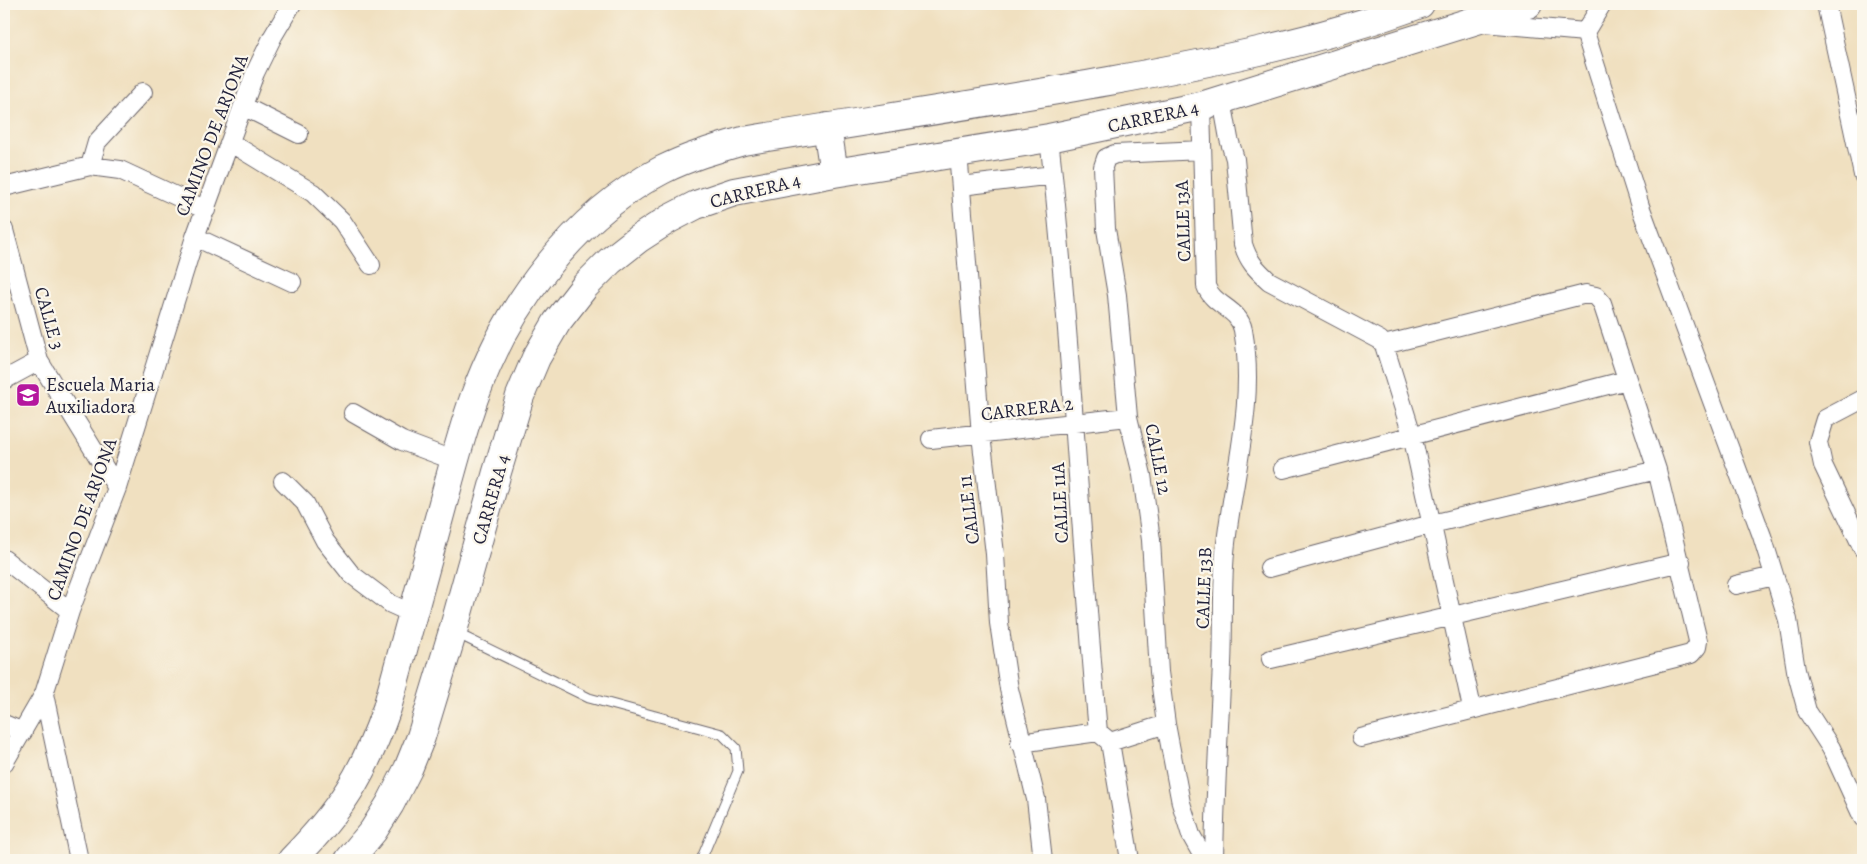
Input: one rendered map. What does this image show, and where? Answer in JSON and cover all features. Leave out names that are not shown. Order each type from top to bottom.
[{"type":"highway","points":[[292,860],[318,834],[346,797],[365,766],[387,708],[474,399],[489,361],[505,329],[548,266],[600,212],[631,188],[662,170],[696,155],[744,141],[1041,93],[1195,65],[1314,38],[1420,4]]},
{"type":"highway","name":"CARRERA 4","points":[[349,860],[373,831],[408,769],[421,736],[520,396],[536,358],[557,322],[585,286],[610,261],[638,239],[669,219],[696,205],[734,192],[834,173],[1049,138],[1218,101],[1528,4]]},
{"type":"highway","points":[[827,127],[834,173]]},
{"type":"street","name":"CAMINO DE ARJONA","points":[[4,763],[44,694],[70,611],[117,488],[195,237],[243,106],[272,36],[292,4]]},
{"type":"street","points":[[1602,4],[1585,32],[1640,206],[1762,536],[1788,620],[1796,670],[1807,710],[1831,748],[1863,818]]},
{"type":"street","points":[[1826,4],[1860,150],[1863,175]]},
{"type":"street","points":[[1470,22],[1585,32]]},
{"type":"street","points":[[90,166],[97,142],[143,92]]},
{"type":"street","points":[[1218,101],[1235,159],[1243,244],[1246,257],[1254,268],[1269,280],[1380,340],[1384,345],[1412,435],[1472,708]]},
{"type":"street","name":"CALLE 13A","points":[[1218,101],[1202,150],[1206,286],[1209,296],[1240,319]]},
{"type":"street","points":[[243,106],[299,134]]},
{"type":"street","name":"CALLE 11A","points":[[1049,138],[1075,424],[1086,603],[1104,737],[1130,860]]},
{"type":"street","points":[[231,143],[313,193],[342,221],[371,265]]},
{"type":"street","name":"CALLE 12","points":[[1202,150],[1115,154],[1106,158],[1103,167],[1106,229],[1117,295],[1128,417],[1142,475],[1151,540],[1159,672],[1166,724],[1181,803],[1191,835],[1205,860]]},
{"type":"street","name":"CALLE 11","points":[[958,152],[981,435],[995,554],[999,623],[1009,689],[1020,743],[1036,799],[1043,860]]},
{"type":"street","points":[[4,187],[90,166],[120,170],[206,210]]},
{"type":"street","points":[[962,186],[1053,175]]},
{"type":"street","name":"CALLE 3","points":[[4,230],[39,361],[117,488]]},
{"type":"street","points":[[195,237],[292,282]]},
{"type":"street","points":[[1361,738],[1472,708],[1691,654],[1697,647],[1698,641],[1658,470],[1602,303],[1596,296],[1586,294],[1384,345]]},
{"type":"street","name":"CALLE 13B","points":[[1214,860],[1225,544],[1244,436],[1246,381],[1243,330],[1240,319]]},
{"type":"street","points":[[4,380],[39,361]]},
{"type":"street","points":[[1283,469],[1627,380]]},
{"type":"street","points":[[1863,399],[1825,419],[1818,442],[1823,465],[1863,549]]},
{"type":"street","points":[[353,413],[402,441],[455,461]]},
{"type":"street","name":"CARRERA 2","points":[[931,439],[981,435],[1128,417]]},
{"type":"street","points":[[1269,568],[1432,524],[1658,470]]},
{"type":"street","points":[[283,481],[305,504],[325,541],[351,574],[391,604],[413,614]]},
{"type":"street","points":[[4,559],[70,611]]},
{"type":"street","points":[[1272,659],[1681,562]]},
{"type":"street","points":[[1736,585],[1774,576]]},
{"type":"street","points":[[44,694],[71,814],[79,860]]},
{"type":"street","points":[[4,724],[23,732]]},
{"type":"street","points":[[1020,743],[1104,737],[1166,724]]},
{"type":"lane","points":[[453,631],[590,698],[722,734],[736,748],[738,771],[701,860]]},
{"type":"place","name":"Escuela Maria Auxiliadora","points":[[28,395]]}]
